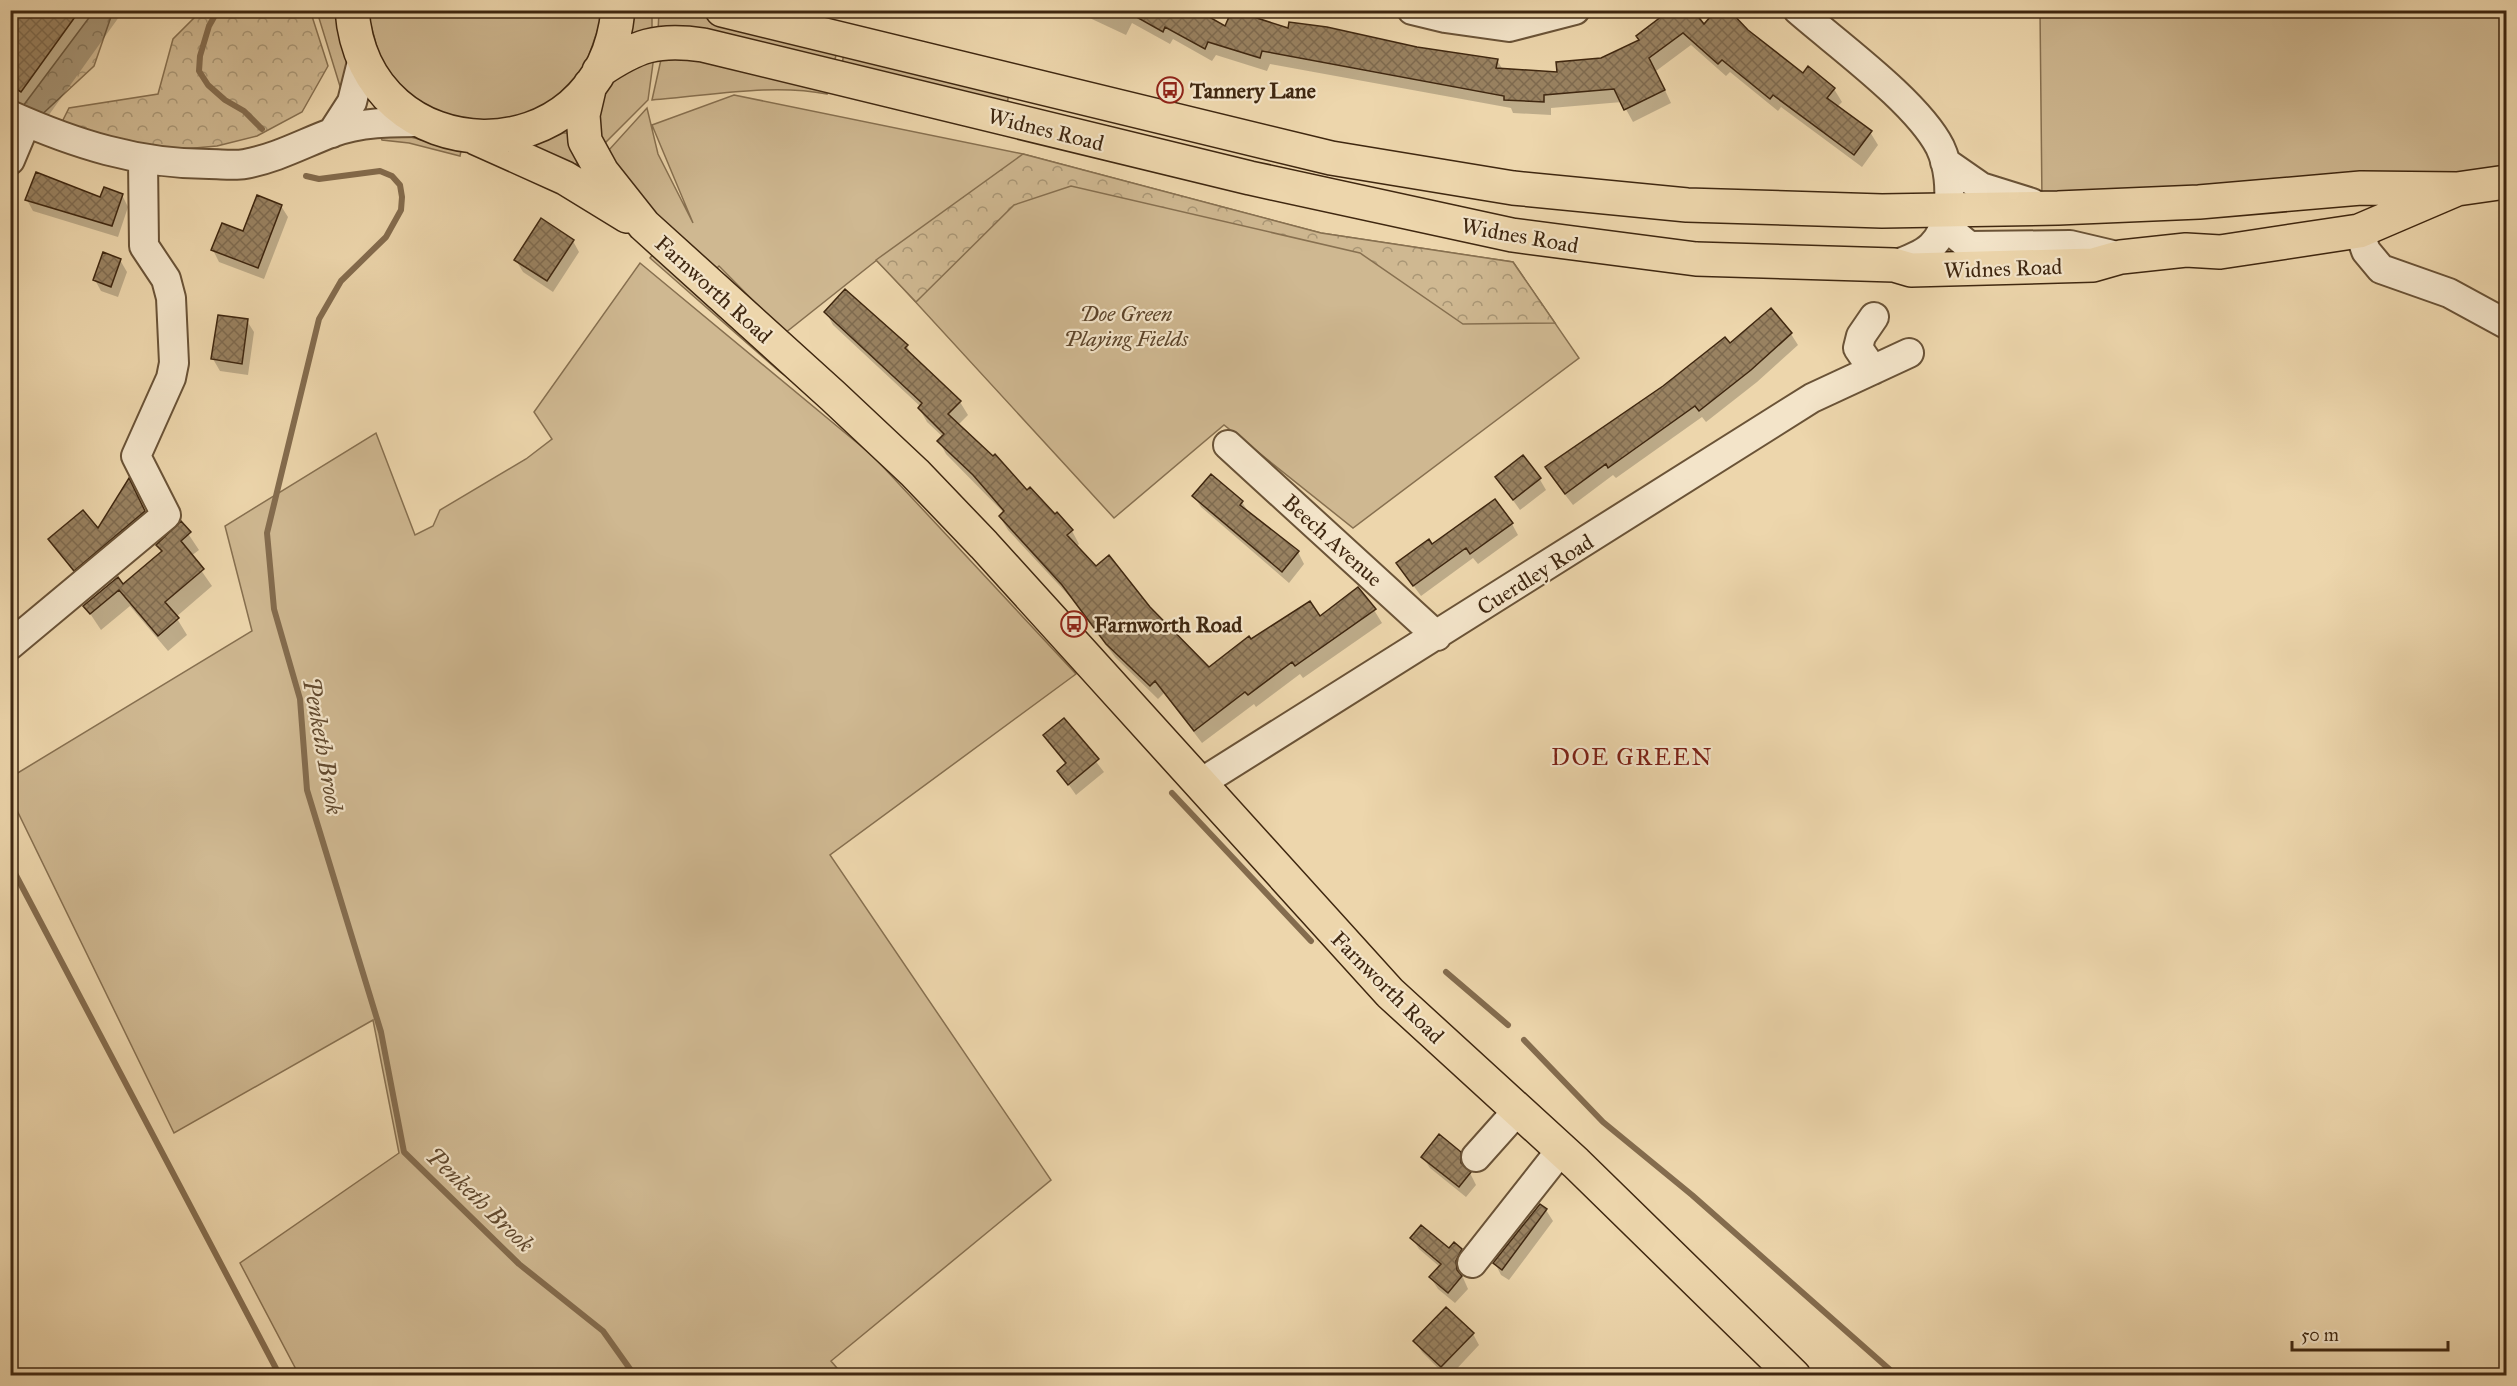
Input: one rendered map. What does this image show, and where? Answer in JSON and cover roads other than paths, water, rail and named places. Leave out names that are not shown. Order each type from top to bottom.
[{"type":"main road","points":[[351,14],[363,58],[386,93],[422,122],[452,133],[473,136],[507,135],[545,124],[570,108],[595,78],[610,48],[618,10]]},
{"type":"main road","name":"Widnes Road","points":[[722,10],[1244,139],[1331,158],[1513,188],[1687,205],[1948,211],[2058,208],[2199,202],[2361,188],[2457,189],[2506,182]]},
{"type":"main road","name":"Widnes Road","points":[[595,78],[637,48],[675,40],[1332,197],[1512,235],[1696,259],[1791,264],[1894,264],[1911,270],[2093,265],[2121,257],[2186,250],[2220,252],[2359,231],[2457,189]]},
{"type":"main road","name":"Farnworth Road","points":[[595,78],[583,115],[585,141],[602,172],[644,225],[915,473],[984,545],[1390,993],[1561,1150],[1794,1376]]},
{"type":"main road","name":"Farnworth Road","points":[[473,136],[565,178],[644,225]]},
{"type":"street","points":[[1412,10],[1444,18],[1509,27],[1575,10]]},
{"type":"street","points":[[1798,10],[1919,118],[1939,147],[1945,162],[1949,191],[1950,230],[1969,246],[2070,245],[2121,257]]},
{"type":"street","points":[[332,133],[352,102],[363,58]]},
{"type":"street","points":[[10,160],[18,119],[62,137],[143,161],[243,165],[286,154],[332,133],[360,126],[422,122]]},
{"type":"street","points":[[10,645],[166,514],[136,456],[171,378],[174,363],[171,298],[166,279],[144,246],[143,161]]},
{"type":"street","points":[[1945,162],[1981,187],[2058,208]]},
{"type":"street","points":[[1894,264],[1916,256],[1936,243],[1943,231],[1948,211]]},
{"type":"street","points":[[2359,231],[2366,251],[2381,269],[2449,293],[2506,324]]},
{"type":"street","points":[[1873,370],[1858,348],[1861,336],[1874,317]]},
{"type":"street","name":"Cuerdley Road","points":[[1199,784],[1812,398],[1909,353]]},
{"type":"street","name":"Beech Avenue","points":[[1228,445],[1437,636]]},
{"type":"street","points":[[1476,1156],[1517,1111]]},
{"type":"street","points":[[1472,1263],[1561,1150]]},
{"type":"waterway","name":"Penketh Brook","points":[[218,10],[209,26],[200,56],[199,71],[208,85],[225,100],[244,111],[262,129]]},
{"type":"waterway","name":"Penketh Brook","points":[[306,176],[319,179],[380,171],[392,176],[400,185],[402,197],[401,210],[386,237],[341,281],[319,319],[267,533],[274,609],[300,699],[307,790],[381,1032],[404,1152],[519,1264],[603,1331],[635,1376]]},
{"type":"waterway","points":[[1172,793],[1311,941]]},
{"type":"waterway","points":[[10,864],[280,1376]]},
{"type":"waterway","points":[[1446,972],[1508,1025]]},
{"type":"waterway","points":[[1524,1040],[1603,1122],[1692,1195],[1897,1376]]},
{"type":"place","name":"Tannery Lane","points":[[1170,90]]},
{"type":"place","name":"Farnworth Road","points":[[1074,624]]},
{"type":"district","name":"DOE GREEN","points":[[1632,757]]},
{"type":"park label","name":"Doe Green Playing Fields","points":[[1126,326]]}]
